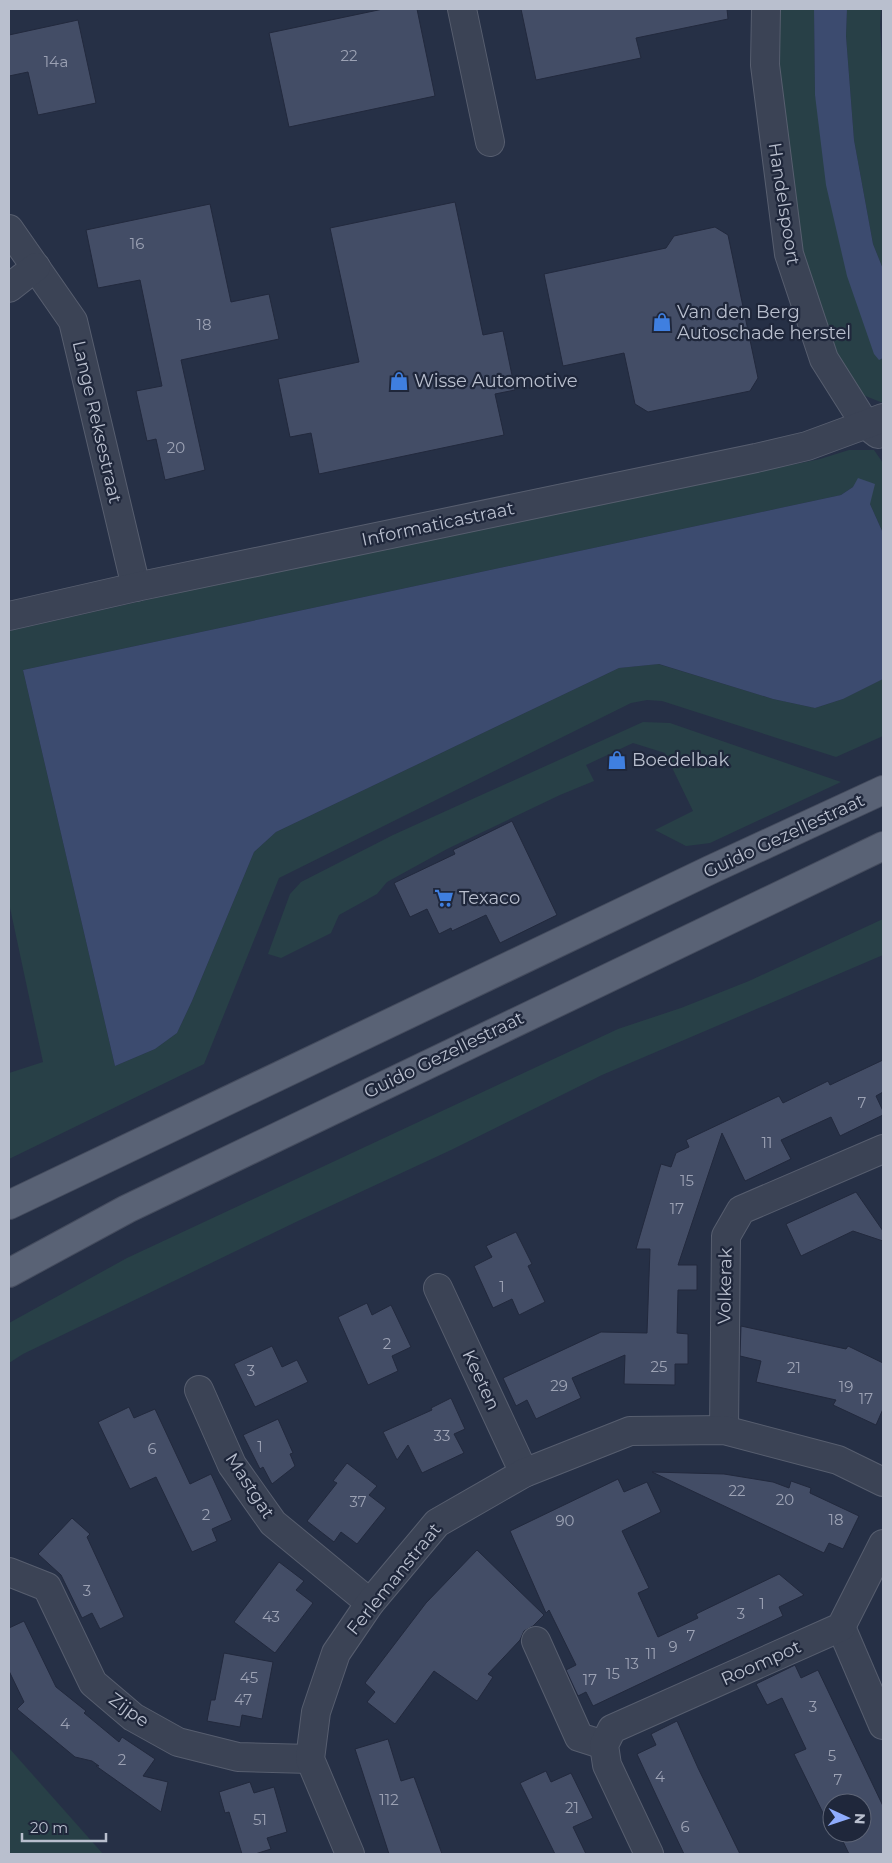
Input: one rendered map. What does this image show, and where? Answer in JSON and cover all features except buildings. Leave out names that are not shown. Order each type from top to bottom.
[{"type":"main road","name":"Guido Gezellestraat","points":[[9,1205],[710,870],[883,790]]},
{"type":"main road","name":"Guido Gezellestraat","points":[[9,1272],[154,1196],[883,846]]},
{"type":"street","points":[[462,9],[490,142]]},
{"type":"street","name":"Handelspoort","points":[[766,9],[765,65],[788,254],[824,359],[877,427]]},
{"type":"street","name":"Lange Reksestraat","points":[[9,229],[73,321],[136,587]]},
{"type":"street","points":[[9,288],[36,267]]},
{"type":"street","name":"Informaticastraat","points":[[9,616],[136,587],[756,458],[877,427]]},
{"type":"street","name":"Volkerak","points":[[724,1430],[726,1236],[741,1210],[883,1149]]},
{"type":"street","name":"Keeten","points":[[438,1288],[524,1473]]},
{"type":"street","name":"Mastgat","points":[[199,1390],[232,1465],[272,1522],[370,1603]]},
{"type":"street","name":"Ferlemanstraat","points":[[310,1759],[316,1712],[336,1654],[370,1603],[437,1523],[524,1473],[630,1431],[724,1430],[838,1460],[883,1482]]},
{"type":"street","points":[[883,1544],[841,1627],[883,1725]]},
{"type":"street","name":"Zijpe","points":[[9,1572],[47,1587],[94,1683],[133,1717],[178,1742],[238,1757],[310,1759]]},
{"type":"street","name":"Roompot","points":[[604,1745],[612,1729],[841,1627]]},
{"type":"street","points":[[536,1641],[579,1736],[604,1745],[607,1765],[649,1854]]},
{"type":"street","points":[[310,1759],[350,1854]]},
{"type":"shaded area","points":[[777,9],[814,9],[815,95],[879,359],[883,358],[883,403],[863,395],[827,343],[806,273],[790,189],[779,101]]},
{"type":"shaded area","points":[[847,9],[881,9],[883,269],[873,244],[854,140],[846,36]]},
{"type":"shaded area","points":[[849,450],[874,450],[883,463],[883,533],[870,504],[853,487],[841,495],[23,670],[115,1066],[155,1049],[177,1033],[254,852],[276,832],[619,668],[658,664],[773,699],[815,708],[843,699],[883,679],[883,736],[836,757],[662,701],[647,700],[631,703],[279,878],[204,1064],[9,1159],[9,1073],[43,1062],[9,903],[9,631],[226,582],[820,459]]},
{"type":"shaded area","points":[[643,722],[670,723],[841,782],[710,843],[686,846],[655,830],[693,811],[665,753],[633,743],[586,765],[594,781],[560,795],[447,849],[387,882],[377,894],[339,915],[331,933],[281,958],[268,954],[290,894],[301,882],[393,835]]},
{"type":"shaded area","points":[[883,919],[883,955],[602,1075],[451,1150],[298,1221],[23,1354],[9,1363],[9,1323],[127,1258],[618,1029],[681,1008],[749,981]]},
{"type":"shaded area","points":[[9,1748],[103,1854],[10,1854]]},
{"type":"water","points":[[814,9],[847,9],[846,36],[854,140],[873,244],[883,269],[883,358],[879,360],[874,354],[847,276],[826,185],[815,95]]},
{"type":"water","points":[[858,478],[875,484],[870,504],[883,533],[883,679],[843,699],[815,708],[773,699],[659,664],[619,668],[276,832],[254,852],[177,1033],[155,1049],[115,1066],[23,670],[841,495],[853,487]]},
{"type":"place","name":"Van den Berg Autoschade herstel","points":[[662,322]]},
{"type":"place","name":"Wisse Automotive","points":[[399,381]]},
{"type":"place","name":"Boedelbak","points":[[617,760]]},
{"type":"place","name":"Texaco","points":[[444,898]]}]
